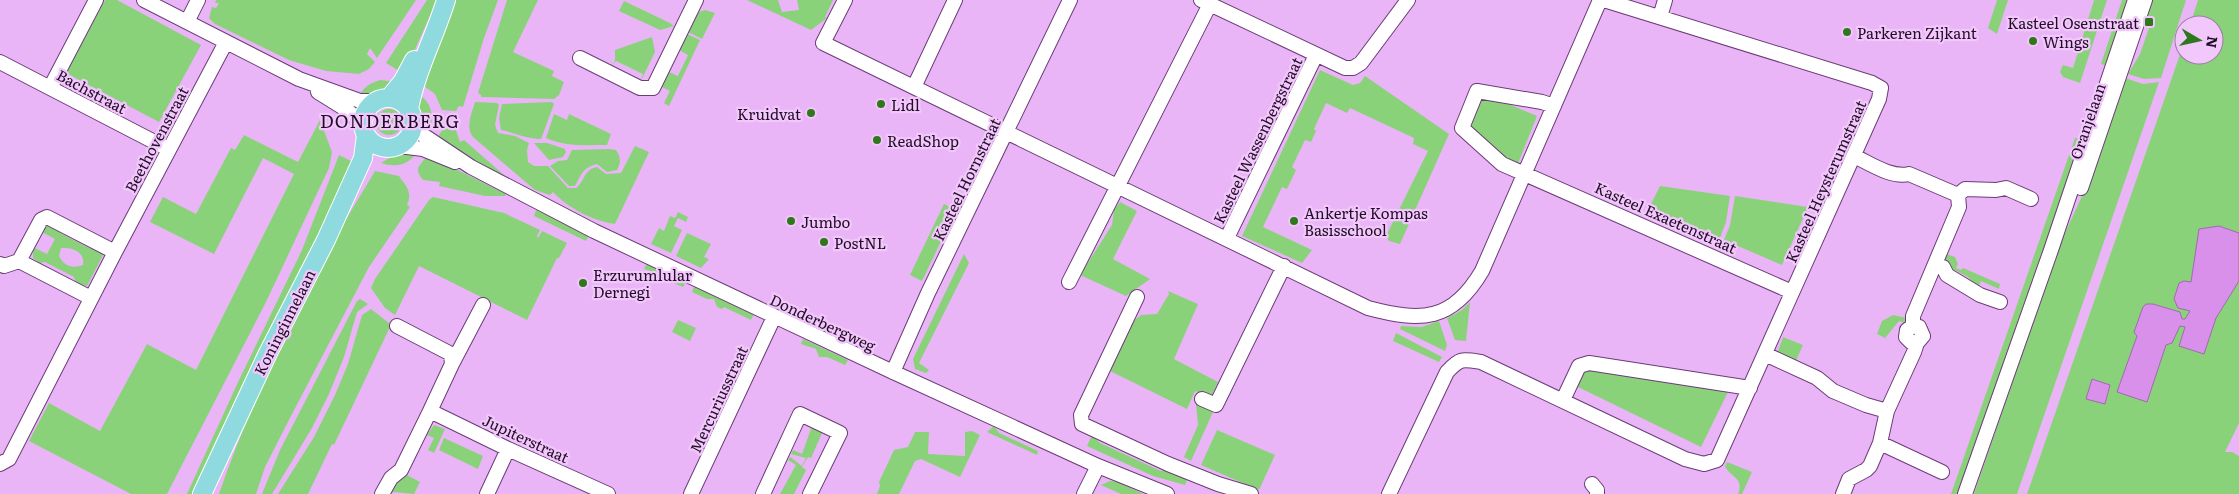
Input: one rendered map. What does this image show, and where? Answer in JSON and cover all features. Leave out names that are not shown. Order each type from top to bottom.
[{"type":"main road","points":[[446,0],[437,29],[414,86],[409,136],[393,147],[375,144],[365,130],[366,111],[382,100],[403,81],[446,0]]},
{"type":"main road","points":[[382,100],[400,100],[411,116]]},
{"type":"main road","name":"Koninginnelaan","points":[[202,494],[268,353],[326,240],[363,158],[365,130]]},
{"type":"main road","name":"Koninginnelaan","points":[[326,240],[374,163],[393,147]]},
{"type":"main road","name":"Koninginnelaan","points":[[212,494],[244,405]]},
{"type":"street","points":[[50,88],[96,0]]},
{"type":"street","points":[[144,0],[299,79],[347,110],[365,130]]},
{"type":"street","points":[[186,22],[198,0]]},
{"type":"street","points":[[580,58],[640,88],[653,88],[696,0]]},
{"type":"street","points":[[845,0],[823,43],[1368,308],[1390,314],[1416,317],[1441,312],[1460,301],[1474,284],[1602,0]]},
{"type":"street","points":[[914,87],[955,0]]},
{"type":"street","name":"Kasteel Hornstraat","points":[[893,372],[928,293],[1008,132],[1070,0]]},
{"type":"street","points":[[1069,282],[1206,2],[1316,55],[1345,68],[1353,68],[1361,63],[1408,0]]},
{"type":"street","name":"Kasteel Heysterumstraat","points":[[1563,400],[1685,459],[1704,464],[1718,460],[1879,99],[1881,88],[1872,83],[1602,0]]},
{"type":"street","points":[[1660,17],[1665,0]]},
{"type":"street","name":"Oranjelaan","points":[[1965,494],[2051,250],[2135,0]]},
{"type":"street","name":"Oranjelaan","points":[[2051,250],[2080,190],[2145,0]]},
{"type":"street","name":"Beethovenstraat","points":[[0,464],[9,459],[168,149],[226,42]]},
{"type":"street","name":"Kasteel Wassenbergstraat","points":[[1227,238],[1316,55]]},
{"type":"street","name":"Bachstraat","points":[[0,62],[168,149]]},
{"type":"street","points":[[299,79],[360,101],[382,100]]},
{"type":"street","name":"Kasteel Exaetenstraat","points":[[1554,106],[1542,102],[1477,91],[1462,128],[1502,164],[1792,292]]},
{"type":"street","name":"Donderbergweg","points":[[411,116],[423,135],[471,167],[594,231],[893,372],[1098,466],[1167,494]]},
{"type":"street","name":"Donderbergweg","points":[[393,147],[423,149],[434,155],[471,167]]},
{"type":"street","points":[[1854,156],[1891,173],[1901,176],[1909,174],[1958,195]]},
{"type":"street","points":[[1958,195],[1965,189],[1996,190],[2006,188],[2031,199]]},
{"type":"street","points":[[1843,494],[1849,479],[1870,466],[1880,443],[1887,411],[1914,352],[1916,343],[1921,340],[1923,333],[1919,328],[1913,326],[1913,316],[1959,207],[1958,195]]},
{"type":"street","points":[[0,264],[4,266],[19,261],[41,220],[48,217],[115,252]]},
{"type":"street","points":[[19,261],[91,298]]},
{"type":"street","points":[[1935,264],[1943,267],[1947,275],[1980,295],[2000,302]]},
{"type":"street","points":[[1202,400],[1216,405],[1284,266]]},
{"type":"street","points":[[1137,297],[1081,415],[1082,424],[1168,464],[1218,484],[1251,494]]},
{"type":"street","points":[[382,494],[391,478],[401,470],[452,364],[483,305]]},
{"type":"street","name":"Mercuriusstraat","points":[[691,494],[774,317]]},
{"type":"street","points":[[397,326],[448,351],[451,354],[452,364]]},
{"type":"street","points":[[1765,354],[1817,378],[1833,391],[1866,405],[1887,411]]},
{"type":"street","points":[[1389,494],[1447,372],[1458,361],[1464,359],[1481,362],[1563,400],[1579,366],[1589,363],[1750,388]]},
{"type":"street","name":"Jupiterstraat","points":[[430,411],[608,494]]},
{"type":"street","points":[[763,494],[800,414],[840,433],[810,494]]},
{"type":"street","points":[[1880,443],[1942,472]]},
{"type":"street","points":[[487,494],[508,449]]},
{"type":"street","points":[[1084,494],[1098,466]]},
{"type":"green space","points":[[105,0],[117,0],[201,45],[159,122],[66,73]]},
{"type":"green space","points":[[216,0],[416,0],[377,58],[370,48],[367,54],[375,62],[369,69],[359,74],[326,71],[289,60],[215,24],[209,18],[212,7],[216,8],[219,3],[215,3]]},
{"type":"green space","points":[[427,0],[437,0],[404,74],[386,63]]},
{"type":"green space","points":[[453,0],[498,0],[463,107],[459,106],[456,111],[442,110],[435,94],[420,83]]},
{"type":"green space","points":[[507,0],[538,0],[513,52],[554,71],[552,76],[564,82],[559,95],[554,99],[481,97],[478,93]]},
{"type":"green space","points":[[747,0],[778,0],[782,12],[799,10],[797,0],[833,0],[825,17],[827,18],[811,30]]},
{"type":"green space","points":[[1997,0],[2008,0],[1997,34],[1988,28]]},
{"type":"green space","points":[[2094,0],[2107,0],[2080,83],[2063,77],[2060,72],[2063,65],[2073,68]]},
{"type":"green space","points":[[2122,0],[2130,0],[2108,66],[2101,64]]},
{"type":"green space","points":[[2148,0],[2186,0],[2181,15],[2174,15],[2174,37],[2161,78],[2144,79],[2128,74],[2140,54],[2151,22],[2148,20]]},
{"type":"green space","points":[[2198,0],[2239,0],[2239,423],[2225,452],[2232,452],[2239,456],[2239,494],[2027,494],[2176,65],[2224,65],[2224,15],[2193,15]]},
{"type":"green space","points":[[624,1],[674,26],[660,30],[619,11]]},
{"type":"green space","points":[[705,10],[715,13],[702,39],[688,32],[699,12]]},
{"type":"green space","points":[[687,34],[700,40],[669,106],[664,103],[670,91],[662,87],[669,72],[678,76],[688,55],[679,50]]},
{"type":"green space","points":[[652,37],[655,52],[640,83],[643,74],[616,61],[609,68],[615,61],[615,50]]},
{"type":"green space","points":[[1320,70],[1353,85],[1360,83],[1365,76],[1449,134],[1400,244],[1389,241],[1386,236],[1428,151],[1413,144],[1414,138],[1350,108],[1347,113],[1326,103],[1314,129],[1316,131],[1311,142],[1305,140],[1292,167],[1296,170],[1287,189],[1282,187],[1263,227],[1312,250],[1302,263],[1242,236]]},
{"type":"green space","points":[[2125,78],[2143,84],[2159,82],[2017,494],[1974,494],[2059,246],[2083,194]]},
{"type":"green space","points":[[380,80],[398,82],[380,93],[359,96],[373,82]]},
{"type":"green space","points":[[418,94],[427,102],[431,111],[432,121],[429,132],[418,111]]},
{"type":"green space","points":[[1487,95],[1537,116],[1517,166],[1505,160],[1470,126],[1480,101]]},
{"type":"green space","points":[[475,102],[497,103],[499,105],[495,125],[498,133],[515,136],[529,143],[527,150],[528,162],[534,166],[548,166],[568,188],[576,188],[593,168],[597,167],[606,174],[621,173],[635,146],[649,152],[615,224],[581,213],[553,192],[550,195],[535,190],[473,137],[469,124]]},
{"type":"green space","points":[[552,102],[554,104],[541,139],[501,130],[499,118],[502,104]]},
{"type":"green space","points":[[389,109],[398,113],[402,122],[398,131],[389,135],[380,131],[376,122],[380,113]]},
{"type":"green space","points":[[554,114],[567,120],[569,114],[611,134],[607,145],[568,144],[546,138]]},
{"type":"green space","points":[[320,120],[332,152],[329,168],[266,302],[167,494],[131,494],[29,441],[49,403],[100,431],[147,344],[196,370],[294,174],[263,158],[214,254],[150,222],[163,197],[196,214],[231,148],[235,150],[244,135],[298,162]]},
{"type":"green space","points":[[452,128],[456,130],[460,142],[464,140],[512,182],[511,184],[436,139],[443,129]]},
{"type":"green space","points":[[2075,138],[2078,138],[2080,150],[1959,494],[1951,494]]},
{"type":"green space","points":[[534,143],[547,143],[565,149],[566,152],[563,157],[549,160]]},
{"type":"green space","points":[[572,150],[616,150],[619,155],[620,162],[617,170],[607,172],[597,164],[588,167],[575,186],[569,186],[550,166],[558,161],[567,160]]},
{"type":"green space","points":[[418,151],[411,159],[402,164],[381,163],[399,152]]},
{"type":"green space","points":[[339,155],[357,164],[198,494],[187,494],[239,380],[302,250]]},
{"type":"green space","points":[[427,155],[506,194],[505,196],[485,196],[439,186],[440,182],[423,180],[418,170]]},
{"type":"green space","points":[[375,171],[399,176],[408,189],[409,200],[407,205],[410,207],[369,267],[265,467],[256,494],[219,494],[252,408],[290,324],[325,256]]},
{"type":"green space","points":[[1660,186],[1730,196],[1726,222],[1720,238],[1649,208]]},
{"type":"green space","points":[[1735,196],[1808,207],[1782,265],[1724,240],[1730,225]]},
{"type":"green space","points":[[433,197],[504,213],[540,230],[538,238],[542,231],[567,243],[559,258],[557,258],[527,320],[419,266],[395,315],[385,308],[371,288],[375,279],[429,200]]},
{"type":"green space","points":[[1120,202],[1137,211],[1113,259],[1150,279],[1126,296],[1080,275],[1112,225],[1114,210]]},
{"type":"green space","points":[[944,204],[956,210],[922,281],[910,275]]},
{"type":"green space","points":[[536,210],[589,235],[586,241],[534,216]]},
{"type":"green space","points":[[678,212],[688,217],[686,222],[678,218],[674,226],[682,230],[671,253],[651,244],[659,228],[664,231],[670,216],[675,218]]},
{"type":"green space","points":[[47,225],[56,227],[60,233],[89,248],[94,247],[104,253],[87,286],[76,283],[74,277],[45,262],[40,263],[33,258],[33,247],[47,254],[55,239],[40,231]],"holes":[[[61,248],[77,251],[82,257],[83,265],[72,267],[63,262],[59,256]]]},
{"type":"green space","points":[[687,233],[711,244],[704,257],[709,259],[701,268],[676,256]]},
{"type":"green space","points":[[1944,253],[1955,257],[1958,264],[1956,268],[1961,270],[1963,268],[2000,284],[1999,289],[1981,281],[1978,288],[1968,277],[1955,270],[1950,272],[1942,256]]},
{"type":"green space","points":[[964,254],[969,263],[919,363],[929,370],[926,373],[915,369],[913,359]]},
{"type":"green space","points":[[647,263],[686,282],[683,287],[666,280],[665,276],[651,276],[650,271],[644,269]]},
{"type":"green space","points":[[694,286],[754,314],[751,320],[724,307],[722,309],[717,307],[714,299],[707,299],[692,292]]},
{"type":"green space","points":[[1168,291],[1198,304],[1174,359],[1218,382],[1210,398],[1195,391],[1187,409],[1110,371],[1131,323],[1141,315],[1157,314],[1169,294]]},
{"type":"green space","points":[[360,299],[368,304],[357,312],[344,357],[329,394],[312,428],[272,494],[262,494],[280,450],[357,301]]},
{"type":"green space","points":[[1470,302],[1466,341],[1455,340],[1447,318],[1462,310]]},
{"type":"green space","points":[[371,309],[389,323],[390,327],[334,445],[332,444],[308,494],[278,494],[314,437],[348,364],[362,315]]},
{"type":"green space","points":[[1893,315],[1907,318],[1905,323],[1899,321],[1885,338],[1877,334],[1882,321]]},
{"type":"green space","points":[[678,320],[696,328],[690,341],[672,332]]},
{"type":"green space","points":[[1439,321],[1447,345],[1445,351],[1400,329],[1401,326],[1422,327]]},
{"type":"green space","points":[[1396,333],[1442,357],[1439,362],[1393,341]]},
{"type":"green space","points":[[1783,337],[1803,345],[1795,363],[1777,354]]},
{"type":"green space","points":[[803,339],[848,360],[845,365],[827,357],[819,357],[816,349],[801,344]]},
{"type":"green space","points":[[1590,369],[1729,390],[1701,447],[1576,386],[1580,374]]},
{"type":"green space","points":[[1196,404],[1213,412],[1191,461],[1184,457],[1198,425]]},
{"type":"green space","points":[[434,425],[445,429],[434,453],[428,450],[434,438],[427,435]]},
{"type":"green space","points":[[812,426],[823,431],[811,458],[808,457],[802,467],[806,470],[794,494],[780,494],[796,465],[788,460],[790,457],[802,466],[806,458],[791,454],[793,450],[802,454]]},
{"type":"green space","points":[[994,426],[999,433],[1038,451],[1037,455],[987,432]]},
{"type":"green space","points":[[1217,430],[1275,455],[1259,490],[1201,465]]},
{"type":"green space","points":[[972,431],[980,435],[960,477],[921,459],[915,461],[899,494],[877,494],[880,486],[879,482],[894,450],[908,447],[915,432],[929,432],[928,454],[965,456],[965,432]]},
{"type":"green space","points":[[1092,435],[1100,443],[1161,471],[1167,470],[1187,480],[1185,485],[1153,476],[1087,446]]},
{"type":"green space","points":[[444,438],[483,456],[478,469],[439,450]]},
{"type":"green space","points":[[1727,462],[1752,472],[1742,494],[1738,494],[1738,481],[1725,467]]},
{"type":"green space","points":[[405,474],[420,482],[414,494],[395,492],[388,494],[393,484]]},
{"type":"green space","points":[[1110,481],[1119,482],[1143,494],[1121,494],[1101,485]]},
{"type":"shaded area","points":[[2219,226],[2239,233],[2239,281],[2216,318],[2204,354],[2179,346],[2185,327],[2180,326],[2172,343],[2166,345],[2147,402],[2117,392],[2137,336],[2134,332],[2143,307],[2146,304],[2153,304],[2180,312],[2182,319],[2185,319],[2190,311],[2178,308],[2174,299],[2179,283],[2184,281],[2191,282],[2199,229]]},
{"type":"shaded area","points":[[2092,379],[2110,385],[2105,404],[2086,399]]},
{"type":"place","name":"Kasteel Osenstraat","points":[[2149,22]]},
{"type":"place","name":"Parkeren Zijkant","points":[[1847,32]]},
{"type":"place","name":"Wings","points":[[2033,41]]},
{"type":"place","name":"Lidl","points":[[881,104]]},
{"type":"place","name":"Kruidvat","points":[[811,113]]},
{"type":"place","name":"ReadShop","points":[[877,140]]},
{"type":"place","name":"Jumbo","points":[[791,221]]},
{"type":"place","name":"Ankertje Kompas Basisschool","points":[[1294,221]]},
{"type":"place","name":"PostNL","points":[[824,242]]},
{"type":"place","name":"Erzurumlular Dernegi","points":[[583,283]]},
{"type":"district","name":"DONDERBERG","points":[[390,120]]}]
